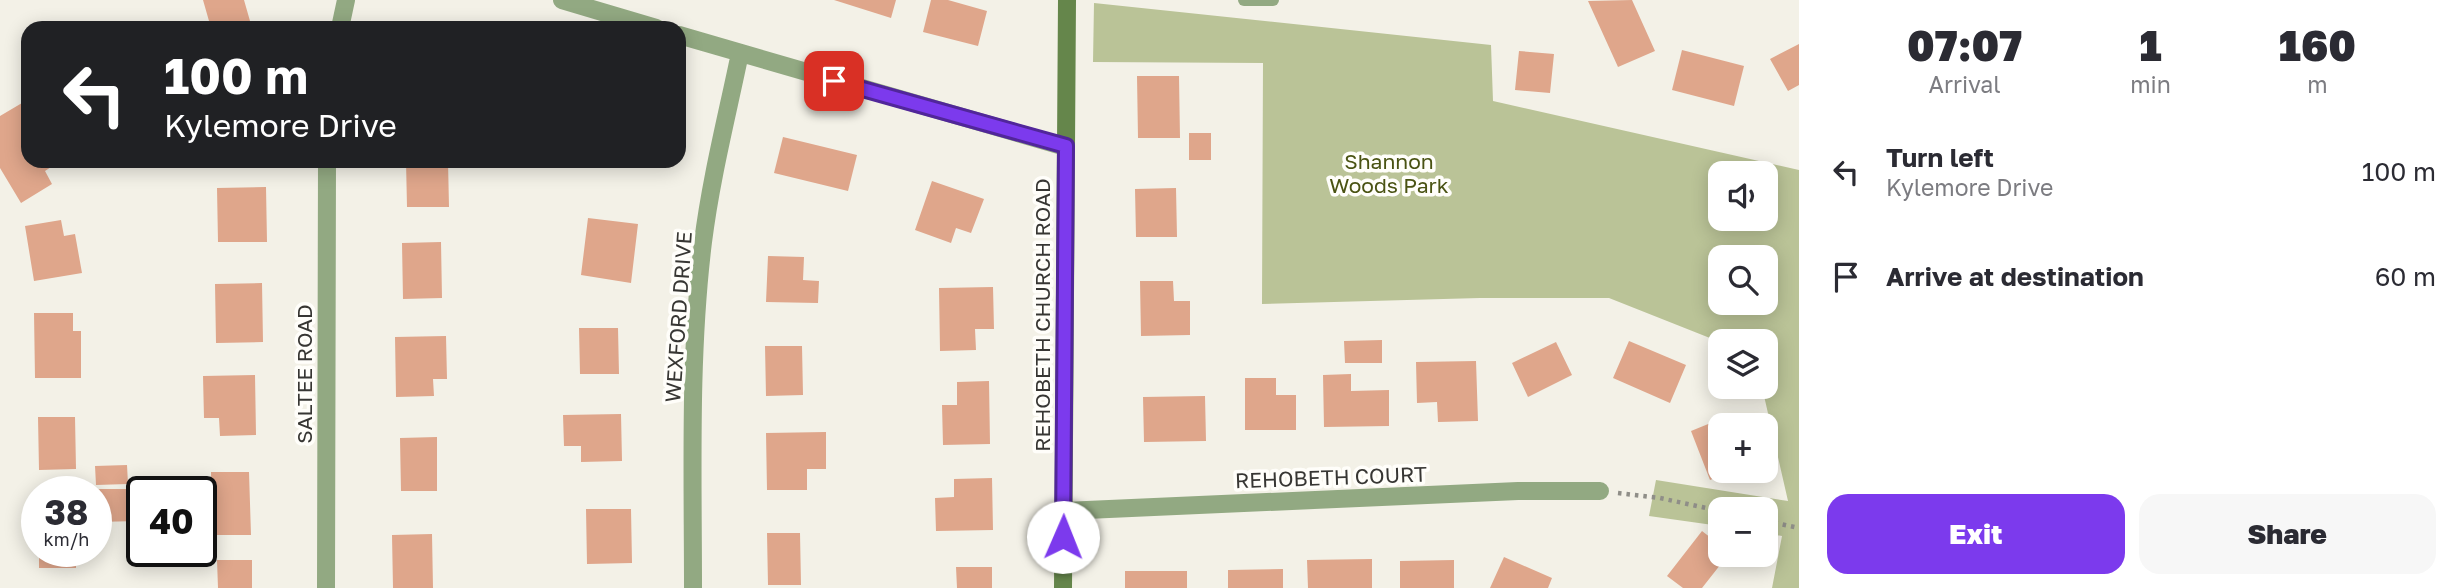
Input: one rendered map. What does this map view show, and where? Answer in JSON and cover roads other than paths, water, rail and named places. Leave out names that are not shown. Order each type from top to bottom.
[{"type":"street","points":[[342,21],[346,0]]},
{"type":"street","points":[[562,0],[632,21]]},
{"type":"street","name":"REHOBETH CHURCH ROAD","points":[[1063,588],[1067,0]]},
{"type":"street","points":[[686,37],[1066,146]]},
{"type":"street","name":"WEXFORD DRIVE","points":[[692,588],[694,374],[703,242],[740,53]]},
{"type":"street","name":"SALTEE ROAD","points":[[326,588],[327,168]]},
{"type":"street","name":"REHOBETH COURT","points":[[1064,511],[1518,491],[1600,491]]},
{"type":"lane","points":[[1244,0],[1273,0]]},
{"type":"park label","name":"Shannon Woods Park","points":[[1389,173]]}]
